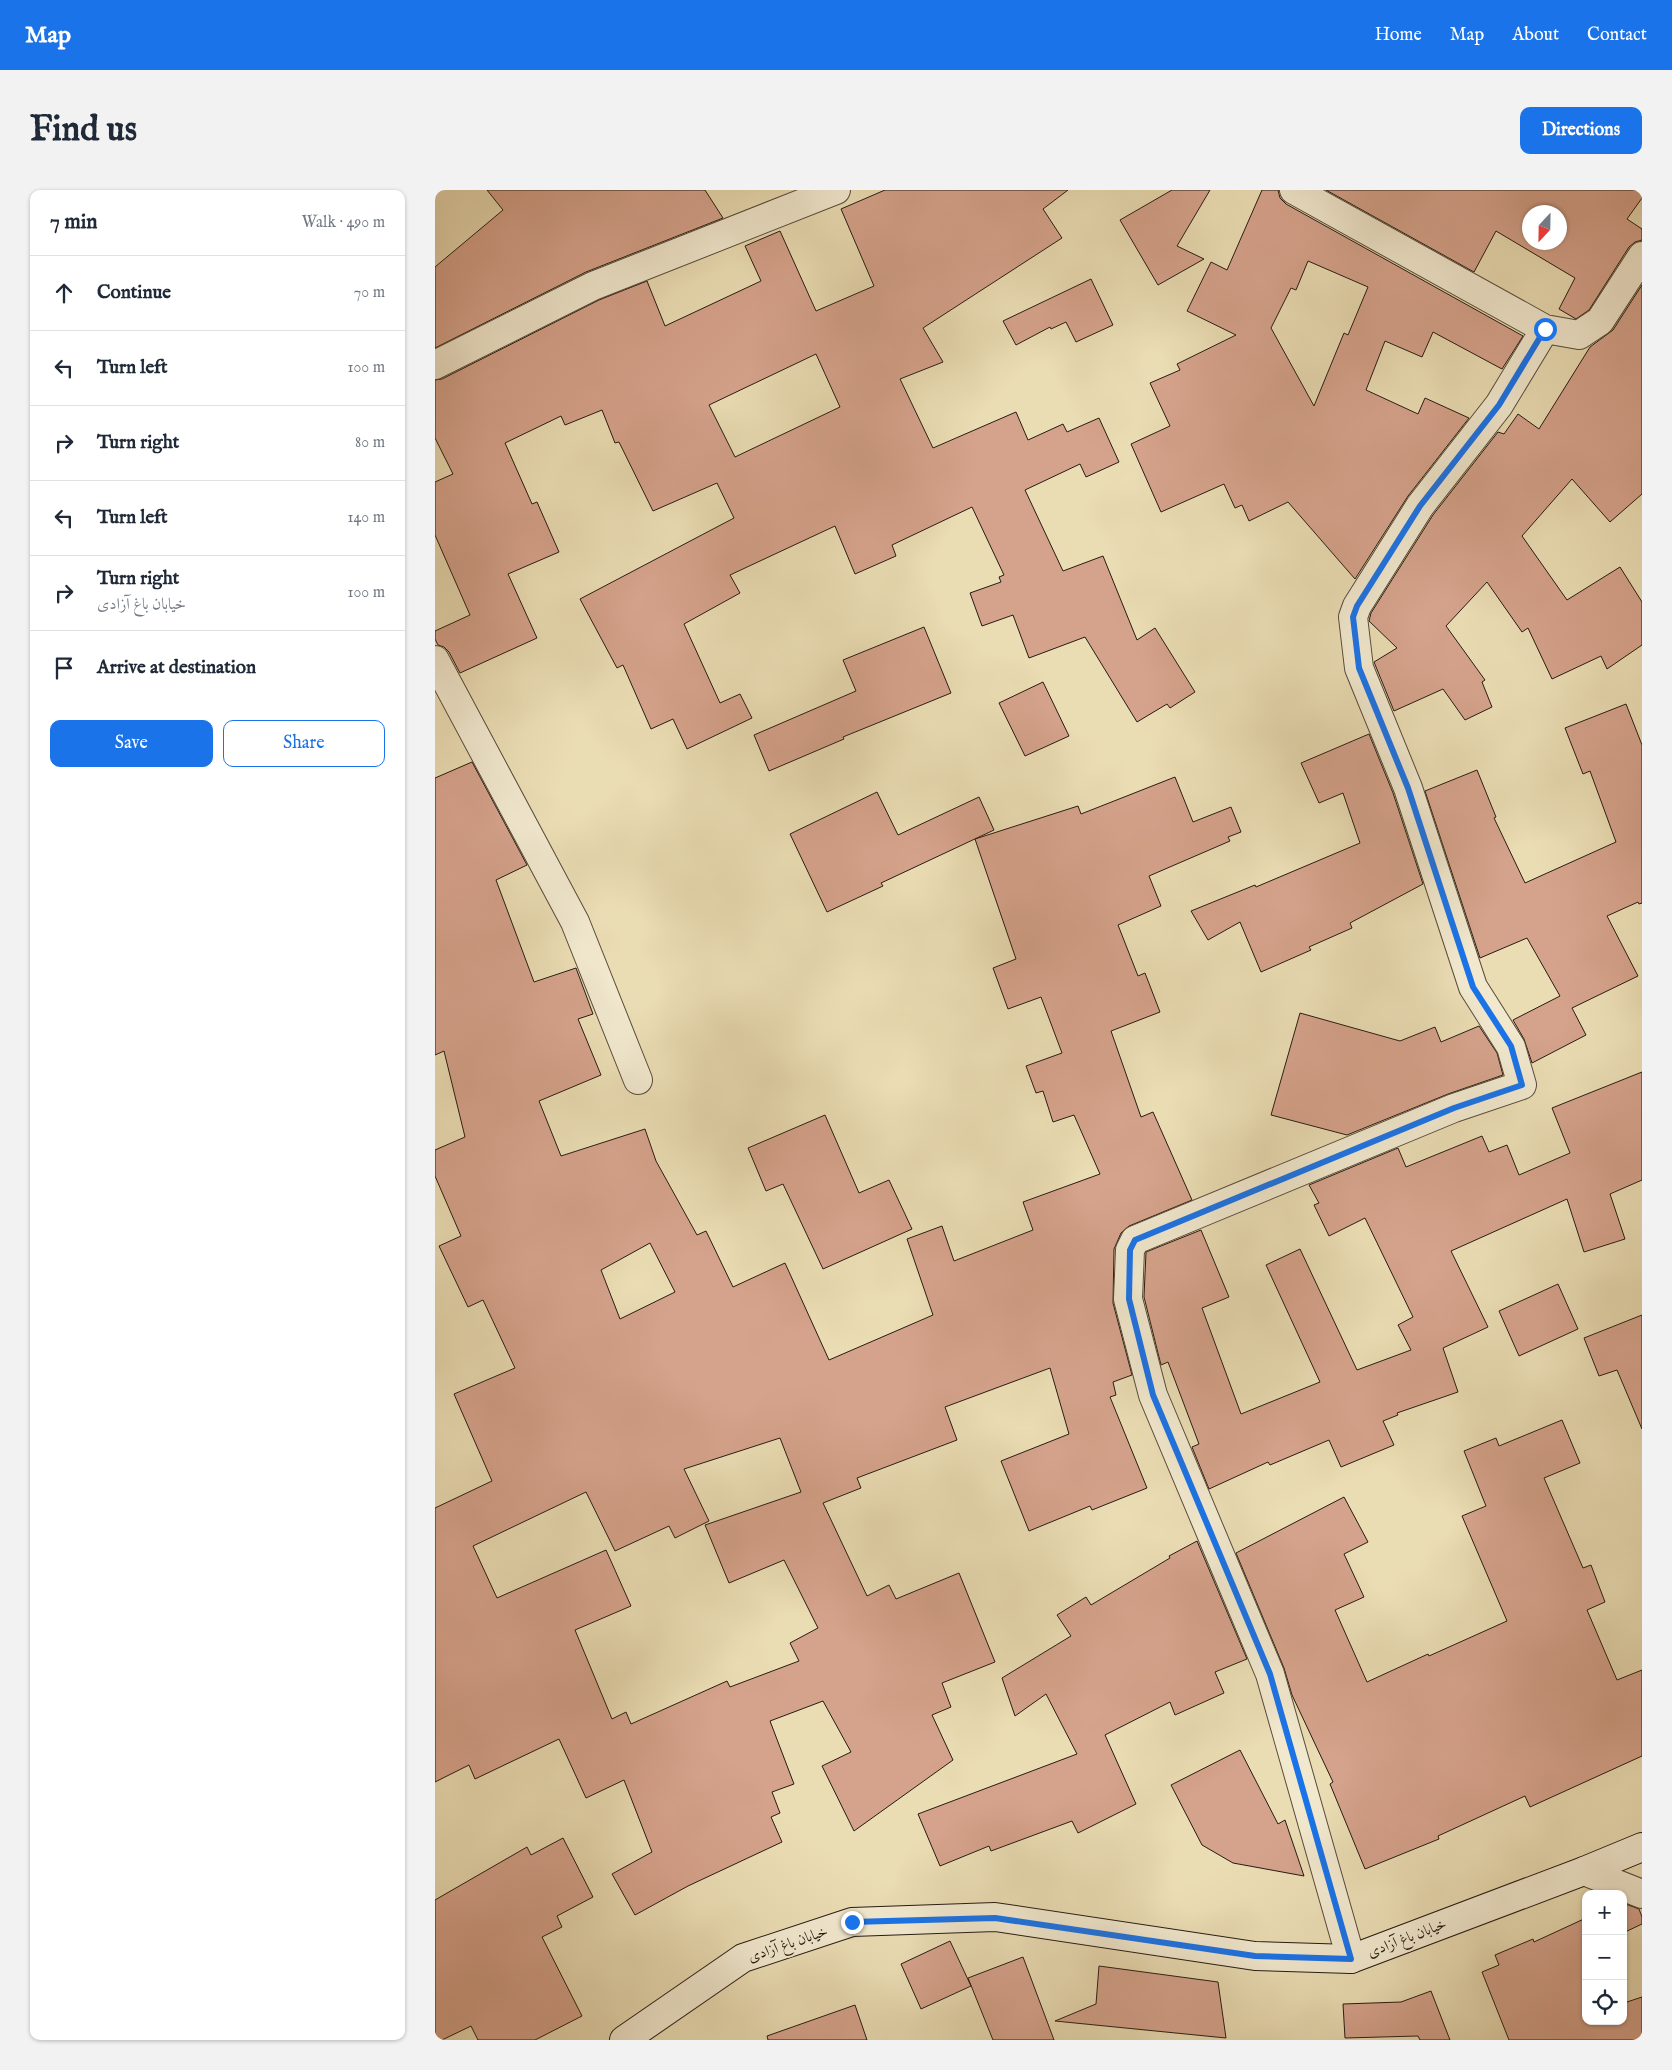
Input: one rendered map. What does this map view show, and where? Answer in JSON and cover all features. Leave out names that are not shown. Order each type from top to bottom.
[{"type":"street","points":[[435,365],[593,286],[836,190]]},
{"type":"street","points":[[1294,190],[1545,329],[1579,335],[1599,321],[1642,256]]},
{"type":"street","points":[[1351,1959],[1270,1674],[1153,1395],[1129,1299],[1130,1250],[1135,1240],[1454,1108],[1522,1085],[1511,1046],[1473,987],[1408,788],[1359,668],[1353,617],[1357,606],[1420,506],[1499,405],[1545,329]]},
{"type":"street","points":[[435,660],[575,922],[638,1080]]},
{"type":"street","name":"خیابان باغ آزادی","points":[[624,2040],[743,1958],[852,1922],[995,1918],[1255,1956],[1351,1959],[1584,1871],[1642,1847]]},
{"type":"street","points":[[1584,1871],[1642,1894]]},
{"type":"building","points":[[487,190],[705,190],[723,218],[586,272],[435,348],[435,267],[503,210]]},
{"type":"building","points":[[885,190],[1068,190],[1043,209],[1062,238],[923,328],[943,362],[900,379],[933,448],[1016,412],[1028,440],[1063,424],[1067,432],[1099,418],[1119,462],[1086,477],[1080,464],[1025,490],[1063,571],[1103,556],[1137,640],[1155,628],[1195,692],[1170,708],[1167,704],[1137,722],[1085,637],[1029,658],[1013,615],[982,626],[970,593],[1001,582],[999,577],[1004,575],[972,507],[892,545],[896,556],[855,574],[835,526],[730,575],[740,593],[684,624],[720,703],[740,694],[752,718],[687,749],[673,719],[651,729],[623,665],[617,668],[580,599],[734,518],[717,483],[653,511],[619,442],[615,443],[602,410],[565,425],[561,416],[505,443],[532,504],[537,502],[559,552],[508,574],[537,638],[460,673],[449,652],[444,647],[438,645],[435,639],[435,631],[470,615],[435,535],[435,482],[453,474],[435,438],[435,380],[442,379],[599,300],[647,281],[665,326],[761,281],[745,246],[780,231],[816,311],[874,286],[841,209]],"holes":[[[816,354],[840,407],[735,457],[709,405]]]},
{"type":"building","points":[[1172,190],[1210,190],[1177,246],[1204,259],[1158,285],[1120,220]]},
{"type":"building","points":[[1262,190],[1278,190],[1280,198],[1286,204],[1523,336],[1502,369],[1433,332],[1422,357],[1385,341],[1366,390],[1418,414],[1425,398],[1469,418],[1408,496],[1355,579],[1288,502],[1249,521],[1242,505],[1235,508],[1224,484],[1161,512],[1131,444],[1170,426],[1150,383],[1180,370],[1177,364],[1236,335],[1187,311],[1211,262],[1227,270]],"holes":[[[1308,261],[1368,287],[1348,335],[1344,333],[1314,406],[1271,328],[1291,288],[1296,290]]]},
{"type":"building","points":[[1326,190],[1642,190],[1642,198],[1627,219],[1642,229],[1642,240],[1635,242],[1629,247],[1589,310],[1576,319],[1559,309],[1575,278],[1528,250],[1567,250],[1567,205],[1522,205],[1522,246],[1496,231],[1474,272]]},
{"type":"building","points":[[1091,279],[1113,325],[1076,342],[1066,322],[1051,329],[1050,327],[1016,345],[1003,321]]},
{"type":"building","points":[[1642,285],[1642,494],[1610,522],[1572,479],[1522,536],[1567,600],[1620,567],[1642,602],[1642,645],[1607,669],[1601,656],[1552,679],[1528,628],[1522,632],[1487,582],[1446,626],[1485,680],[1482,682],[1492,707],[1465,720],[1443,689],[1394,711],[1374,662],[1397,648],[1369,621],[1371,613],[1433,515],[1498,432],[1504,434],[1518,414],[1539,429],[1590,347],[1613,330]]},
{"type":"building","points":[[924,627],[951,693],[843,737],[844,739],[769,771],[754,735],[856,691],[843,660]]},
{"type":"building","points":[[1043,682],[1069,736],[1025,756],[999,703]]},
{"type":"building","points":[[1626,704],[1642,745],[1642,903],[1639,904],[1638,902],[1607,916],[1638,976],[1572,1008],[1586,1035],[1532,1063],[1524,1039],[1513,1020],[1560,996],[1527,938],[1480,958],[1425,791],[1477,770],[1496,817],[1494,818],[1525,883],[1616,842],[1590,771],[1583,774],[1565,728]]},
{"type":"building","points":[[1369,734],[1393,793],[1423,884],[1350,923],[1352,928],[1309,947],[1311,950],[1261,972],[1240,922],[1208,940],[1191,911],[1255,885],[1256,887],[1360,843],[1343,793],[1319,803],[1301,763]]},
{"type":"building","points":[[472,762],[527,865],[496,880],[534,982],[576,968],[593,1014],[578,1019],[601,1075],[539,1101],[561,1156],[645,1129],[656,1161],[697,1235],[706,1231],[733,1287],[785,1263],[829,1360],[933,1315],[907,1239],[942,1226],[954,1261],[1033,1230],[1023,1202],[1100,1174],[1074,1115],[1053,1122],[1043,1091],[1036,1093],[1026,1066],[1062,1053],[1041,997],[1008,1009],[993,968],[1016,959],[975,839],[1078,806],[1081,814],[1175,777],[1193,822],[1231,807],[1241,832],[1228,837],[1230,841],[1149,876],[1161,906],[1118,925],[1138,976],[1145,973],[1160,1012],[1111,1031],[1141,1117],[1153,1112],[1192,1200],[1129,1226],[1121,1233],[1114,1249],[1113,1303],[1132,1375],[1113,1382],[1116,1395],[1110,1397],[1147,1488],[1092,1510],[1090,1506],[1029,1531],[1001,1461],[1069,1434],[1050,1368],[945,1407],[957,1440],[857,1478],[861,1488],[823,1503],[867,1596],[889,1585],[896,1599],[959,1573],[995,1662],[942,1683],[951,1707],[932,1715],[953,1760],[854,1831],[822,1766],[851,1752],[823,1701],[770,1721],[794,1784],[772,1792],[780,1813],[771,1817],[782,1842],[688,1886],[635,1915],[612,1874],[652,1852],[624,1780],[586,1798],[559,1739],[475,1779],[469,1765],[435,1782],[435,1508],[492,1481],[454,1394],[515,1368],[483,1300],[468,1307],[439,1246],[461,1236],[435,1176],[435,1150],[465,1137],[444,1051],[435,1055],[435,778]],"holes":[[[650,1243],[675,1292],[620,1319],[601,1270]],[[780,1438],[801,1492],[705,1525],[729,1583],[784,1560],[818,1628],[790,1643],[799,1661],[730,1687],[727,1681],[631,1724],[626,1712],[612,1719],[575,1630],[631,1606],[606,1550],[497,1598],[473,1546],[586,1492],[615,1551],[669,1526],[675,1538],[709,1521],[684,1469]]]},
{"type":"building","points":[[877,792],[898,835],[979,797],[994,830],[881,883],[883,886],[827,912],[790,834]]},
{"type":"building","points":[[1300,1013],[1400,1041],[1435,1027],[1441,1042],[1479,1026],[1497,1053],[1503,1075],[1448,1094],[1347,1135],[1271,1115]]},
{"type":"building","points":[[1642,1072],[1642,1180],[1610,1194],[1625,1239],[1584,1252],[1567,1199],[1451,1251],[1488,1327],[1443,1348],[1458,1392],[1397,1413],[1398,1415],[1383,1421],[1394,1445],[1341,1467],[1329,1440],[1270,1465],[1268,1462],[1209,1489],[1192,1447],[1199,1444],[1168,1362],[1161,1365],[1144,1297],[1146,1252],[1201,1230],[1229,1297],[1202,1308],[1241,1414],[1320,1382],[1266,1265],[1300,1249],[1357,1370],[1411,1350],[1398,1325],[1413,1317],[1365,1218],[1329,1236],[1314,1205],[1319,1203],[1309,1185],[1398,1148],[1406,1167],[1482,1136],[1489,1152],[1507,1145],[1519,1175],[1570,1153],[1552,1108]]},
{"type":"building","points":[[825,1115],[859,1193],[889,1180],[912,1229],[823,1269],[783,1184],[766,1191],[748,1148]]},
{"type":"building","points":[[1558,1284],[1578,1329],[1519,1356],[1499,1311]]},
{"type":"building","points":[[1642,1315],[1642,1429],[1617,1370],[1599,1376],[1584,1338]]},
{"type":"building","points":[[1562,1420],[1580,1463],[1544,1478],[1583,1568],[1591,1565],[1605,1602],[1587,1610],[1617,1680],[1642,1670],[1642,1756],[1530,1807],[1525,1796],[1438,1836],[1439,1839],[1365,1869],[1330,1784],[1333,1782],[1292,1695],[1284,1668],[1236,1553],[1344,1497],[1368,1542],[1344,1554],[1364,1597],[1335,1610],[1367,1682],[1507,1621],[1462,1516],[1486,1506],[1464,1451],[1496,1438],[1499,1446]]},
{"type":"building","points":[[1197,1541],[1247,1659],[1215,1672],[1224,1693],[1175,1715],[1170,1702],[1105,1735],[1136,1804],[1078,1833],[1072,1821],[991,1851],[989,1846],[940,1866],[918,1814],[1077,1754],[1046,1694],[1015,1716],[1002,1678],[1071,1636],[1057,1615],[1086,1597],[1091,1605],[1170,1558],[1169,1556]]},
{"type":"building","points":[[1240,1750],[1278,1824],[1285,1820],[1304,1876],[1233,1863],[1202,1845],[1171,1785]]},
{"type":"building","points":[[563,1838],[593,1897],[557,1916],[562,1927],[542,1937],[582,2016],[535,2040],[478,2040],[471,2026],[442,2040],[435,2040],[435,1900],[527,1847],[531,1855]]},
{"type":"building","points":[[1627,1904],[1639,1909],[1642,1924],[1627,1931]]},
{"type":"building","points":[[1582,1920],[1582,2025],[1627,2025],[1627,2002],[1642,1997],[1642,2040],[1509,2040],[1482,1972],[1499,1965],[1495,1955],[1533,1939],[1534,1942]]},
{"type":"building","points":[[950,1941],[971,1986],[921,2009],[901,1964]]},
{"type":"building","points":[[1023,1957],[1054,2040],[993,2040],[968,1978]]},
{"type":"building","points":[[1099,1966],[1218,1982],[1226,2038],[1055,2021],[1096,2004]]},
{"type":"building","points":[[1431,1991],[1450,2040],[1420,2040],[1418,2036],[1345,2038],[1343,2004],[1401,2002]]},
{"type":"building","points":[[855,2005],[867,2040],[768,2040],[767,2036]]},
{"type":"route","points":[[852,1922],[995,1918],[1255,1956],[1351,1959],[1270,1674],[1153,1395],[1129,1299],[1130,1250],[1135,1240],[1454,1108],[1522,1085],[1511,1046],[1473,987],[1408,788],[1359,668],[1353,617],[1357,606],[1420,506],[1499,405],[1545,329]]}]
